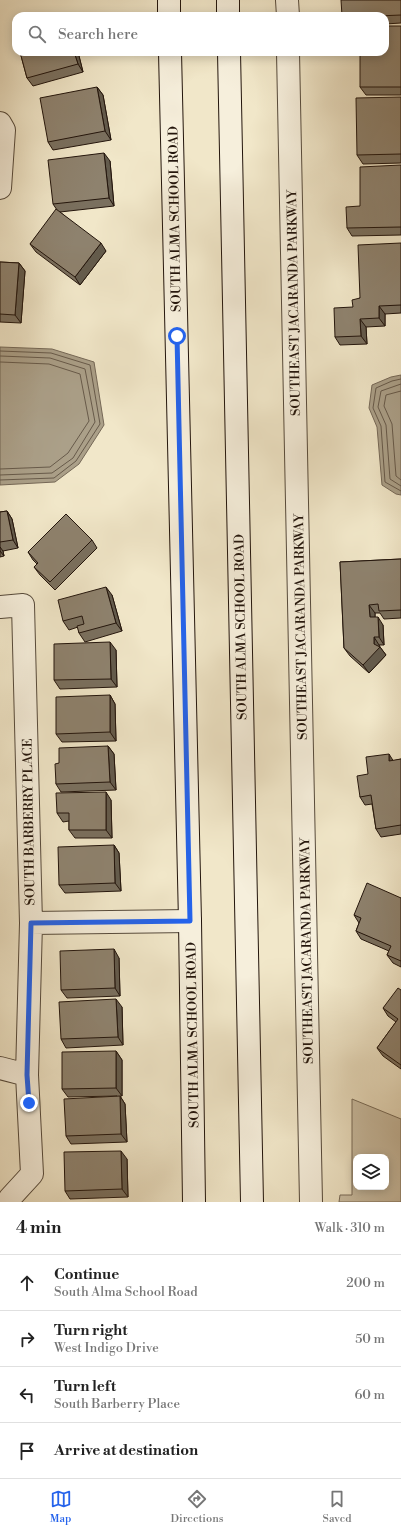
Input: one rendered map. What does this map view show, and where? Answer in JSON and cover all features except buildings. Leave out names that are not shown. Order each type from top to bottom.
[{"type":"main road","points":[[169,0],[170,12]]},
{"type":"main road","points":[[228,0],[228,12]]},
{"type":"main road","points":[[288,0],[288,12]]},
{"type":"main road","name":"SOUTH ALMA SCHOOL ROAD","points":[[170,56],[190,921],[194,1202]]},
{"type":"main road","name":"SOUTH ALMA SCHOOL ROAD","points":[[229,56],[252,1202]]},
{"type":"main road","name":"SOUTHEAST JACARANDA PARKWAY","points":[[288,56],[311,1202]]},
{"type":"main road","points":[[0,123],[4,130],[0,188]]},
{"type":"main road","name":"SOUTH BARBERRY PLACE","points":[[0,607],[23,605],[31,923],[27,1075],[32,1174],[10,1198]]},
{"type":"main road","points":[[31,923],[190,921]]},
{"type":"main road","points":[[0,1068],[27,1075]]},
{"type":"shaded area","points":[[352,1099],[401,1119],[401,1202],[339,1202],[340,1195],[352,1195]]},
{"type":"water","points":[[0,347],[52,349],[94,362],[104,425],[79,464],[55,482],[0,485]]},
{"type":"water","points":[[401,375],[401,495],[396,494],[382,485],[377,427],[369,408],[372,385],[391,377]]},
{"type":"route","points":[[29,1103],[27,1075],[31,923],[190,921],[177,336]]}]
